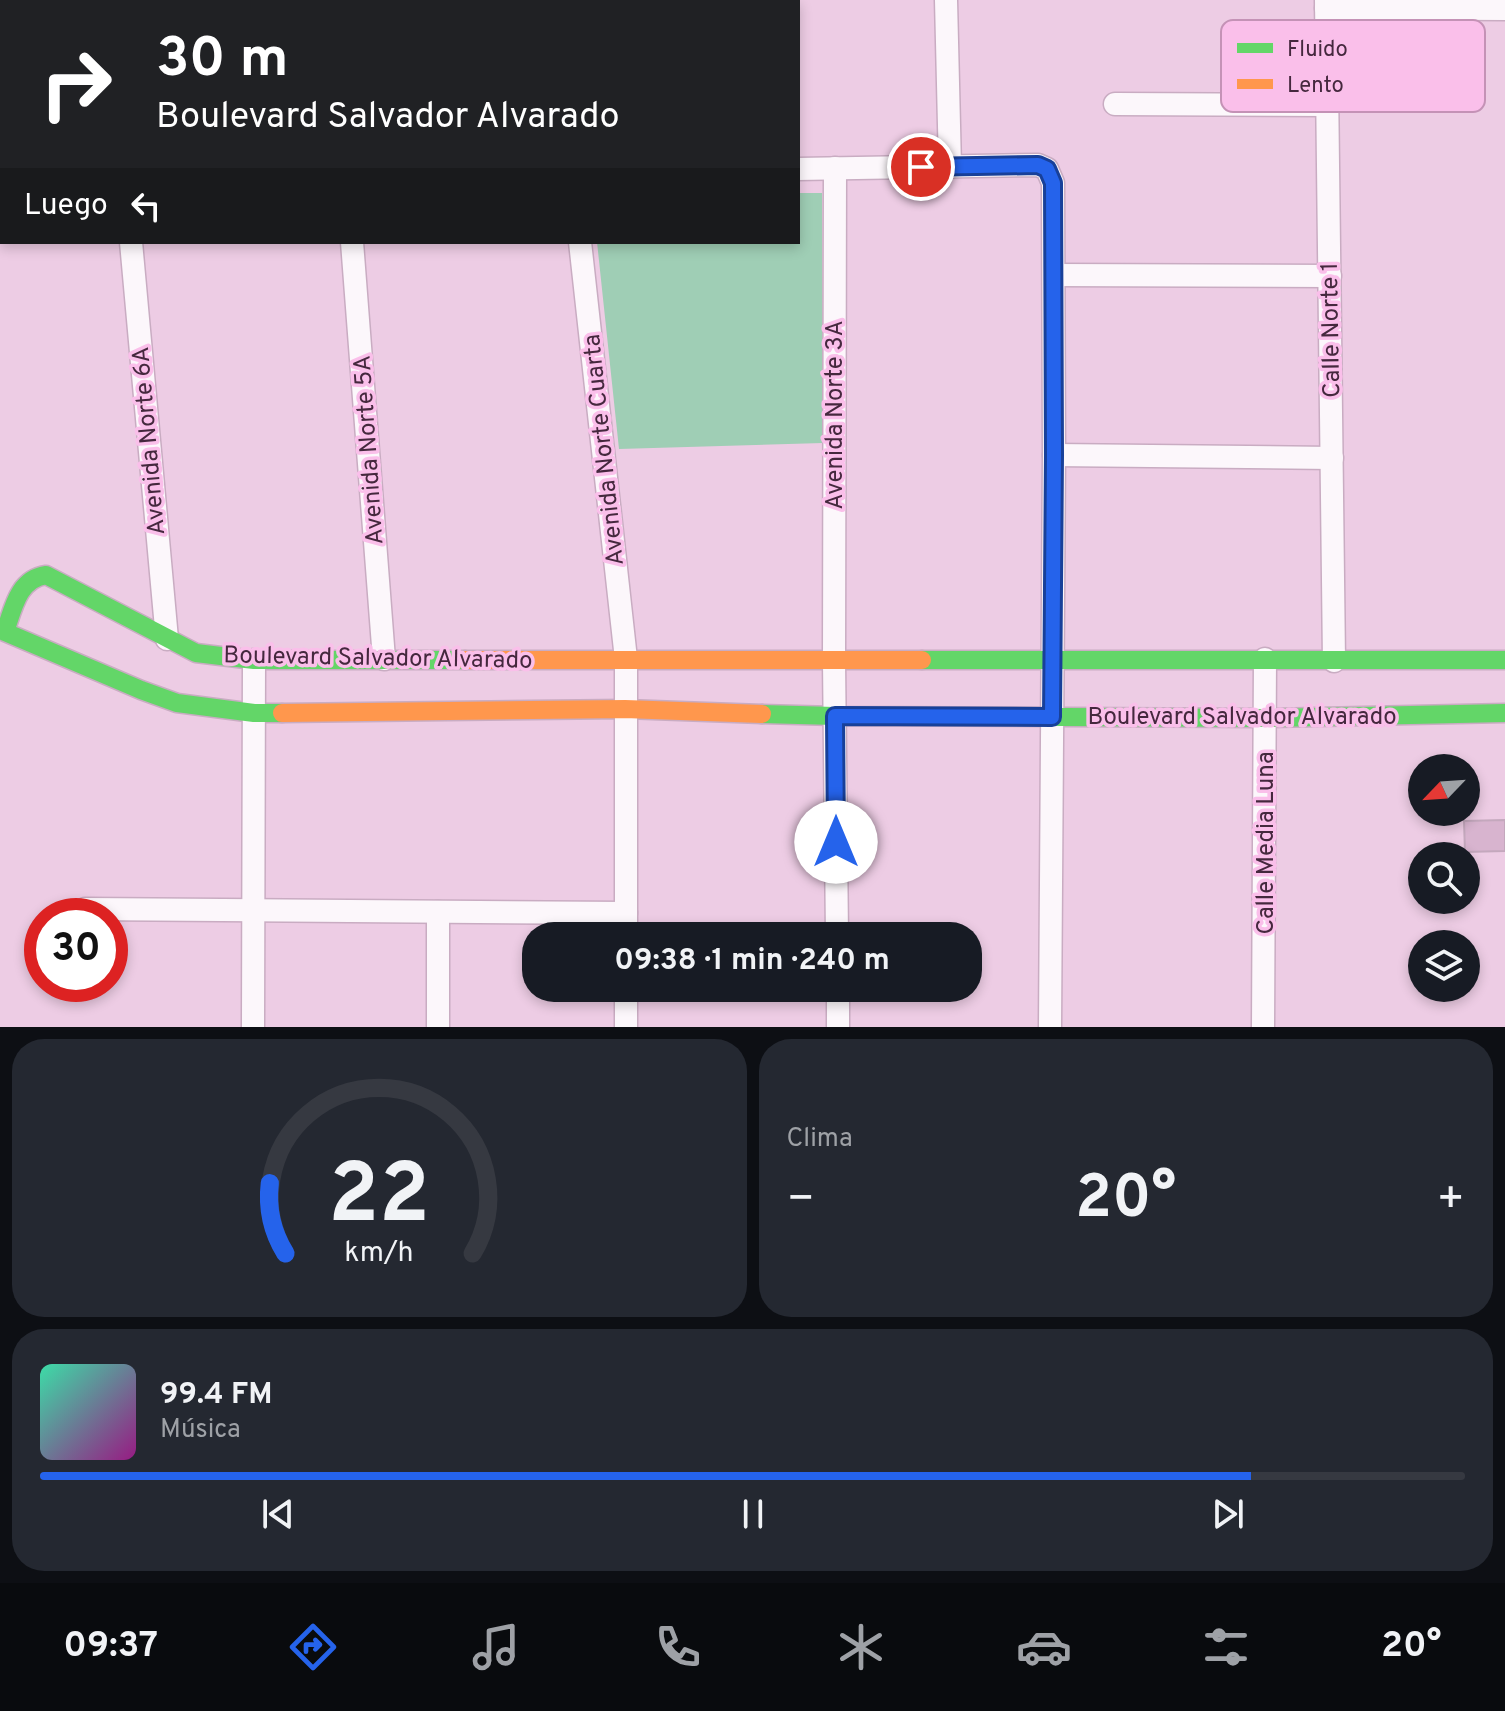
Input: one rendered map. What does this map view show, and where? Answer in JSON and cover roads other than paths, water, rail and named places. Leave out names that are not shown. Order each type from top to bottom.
[{"type":"street","points":[[946,0],[950,167]]},
{"type":"street","points":[[1326,4],[1505,9]]},
{"type":"street","points":[[1115,104],[1221,104]]},
{"type":"street","name":"Calle Norte 1","points":[[1327,112],[1334,661]]},
{"type":"street","points":[[800,169],[1038,165],[1047,169],[1053,183],[1050,1027]]},
{"type":"street","name":"Avenida Norte 3A","points":[[835,168],[837,922]]},
{"type":"street","name":"Avenida Norte 6A","points":[[131,244],[167,639]]},
{"type":"street","name":"Avenida Norte 5A","points":[[352,244],[384,659]]},
{"type":"street","name":"Avenida Norte Cuarta","points":[[580,244],[626,659],[626,922]]},
{"type":"street","points":[[1054,275],[1330,276]]},
{"type":"street","points":[[1054,455],[1332,458]]},
{"type":"street","name":"Boulevard Salvador Alvarado","points":[[1505,660],[254,660],[196,653],[46,575],[32,578],[23,587],[2,633],[177,703],[254,713],[625,709],[835,716],[1266,718],[1505,713]]},
{"type":"street","name":"Calle Media Luna","points":[[1263,1027],[1265,659]]},
{"type":"street","points":[[253,1027],[254,660]]},
{"type":"street","points":[[128,910],[438,912],[583,922]]},
{"type":"street","points":[[438,912],[438,1027]]},
{"type":"street","points":[[626,1002],[626,1027]]},
{"type":"street","points":[[838,1002],[838,1027]]}]
